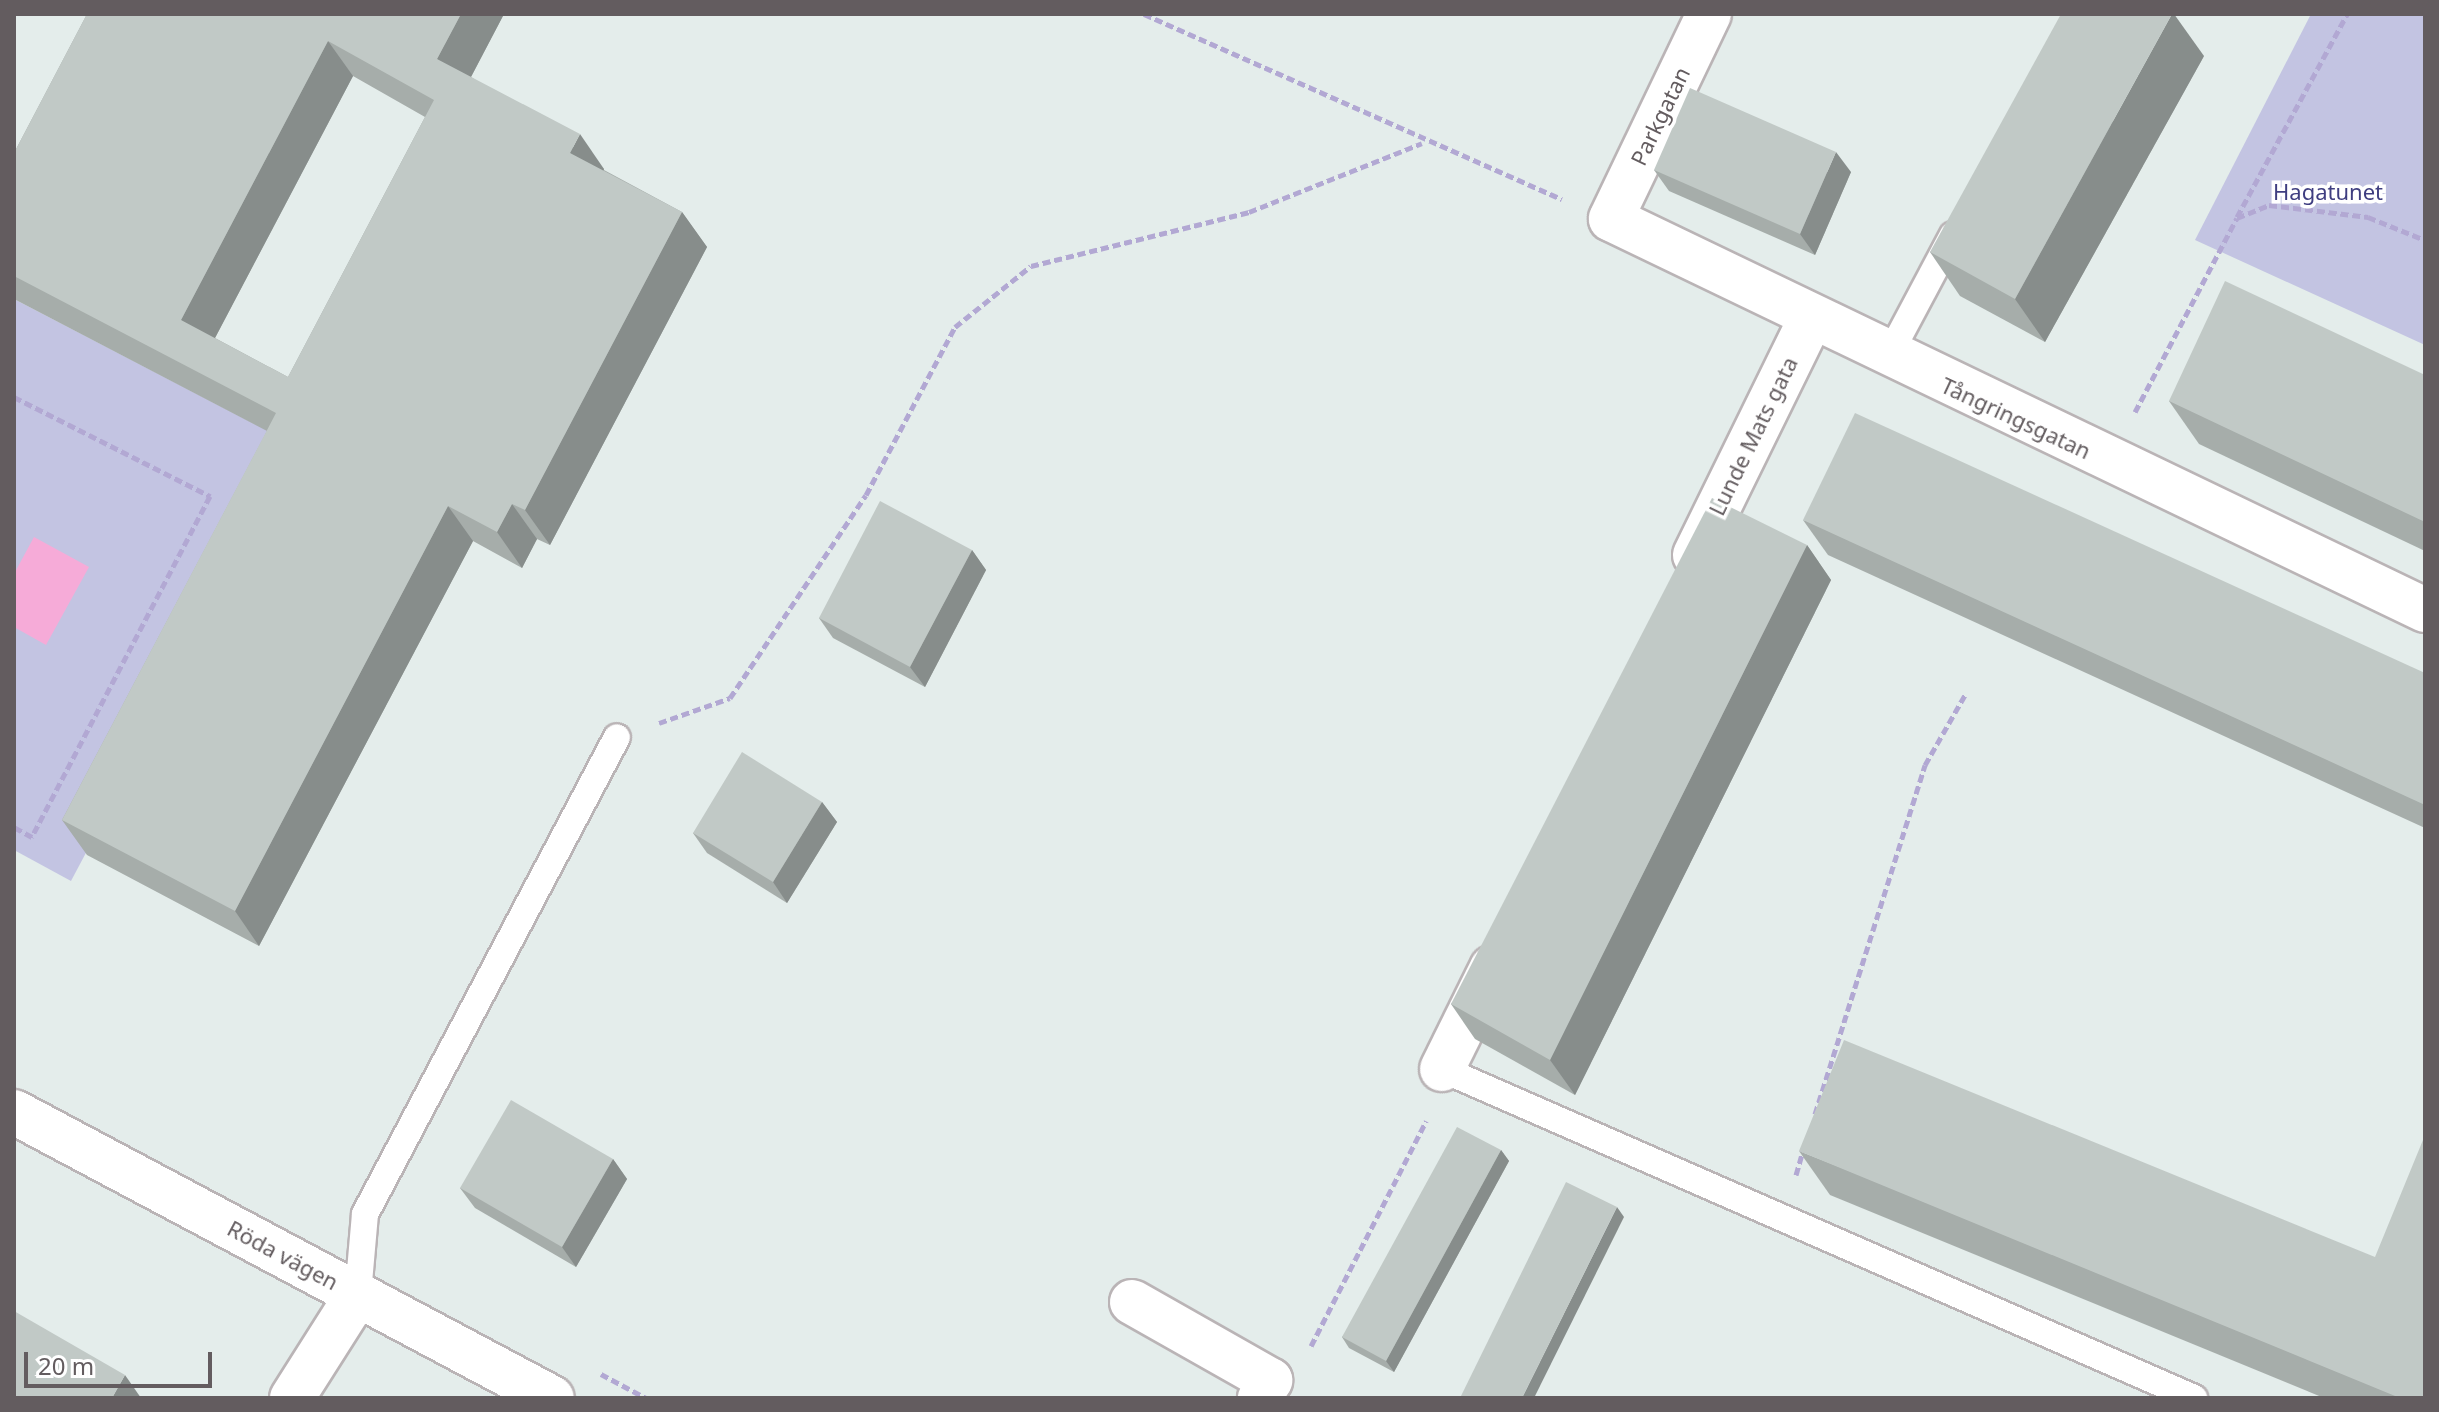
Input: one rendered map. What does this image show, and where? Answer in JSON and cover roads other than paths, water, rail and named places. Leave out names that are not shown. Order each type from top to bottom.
[{"type":"street","name":"Parkgatan","points":[[1611,219],[1709,14]]},
{"type":"street","name":"Tångringsgatan","points":[[1611,219],[1810,320],[2425,610]]},
{"type":"street","name":"Lunde Mats gata","points":[[1678,588],[1810,320]]},
{"type":"street","points":[[1442,1069],[1512,927]]},
{"type":"street","name":"Röda vägen","points":[[14,1112],[552,1398]]},
{"type":"street","points":[[292,1398],[358,1294]]},
{"type":"street","points":[[1132,1302],[1265,1389]]},
{"type":"lane","points":[[1888,357],[1969,206]]},
{"type":"lane","points":[[358,1294],[365,1214],[617,737]]},
{"type":"lane","points":[[1442,1069],[1782,1218],[2146,1388],[2194,1398]]},
{"type":"park label","name":"Hagatunet","points":[[2328,192]]}]
